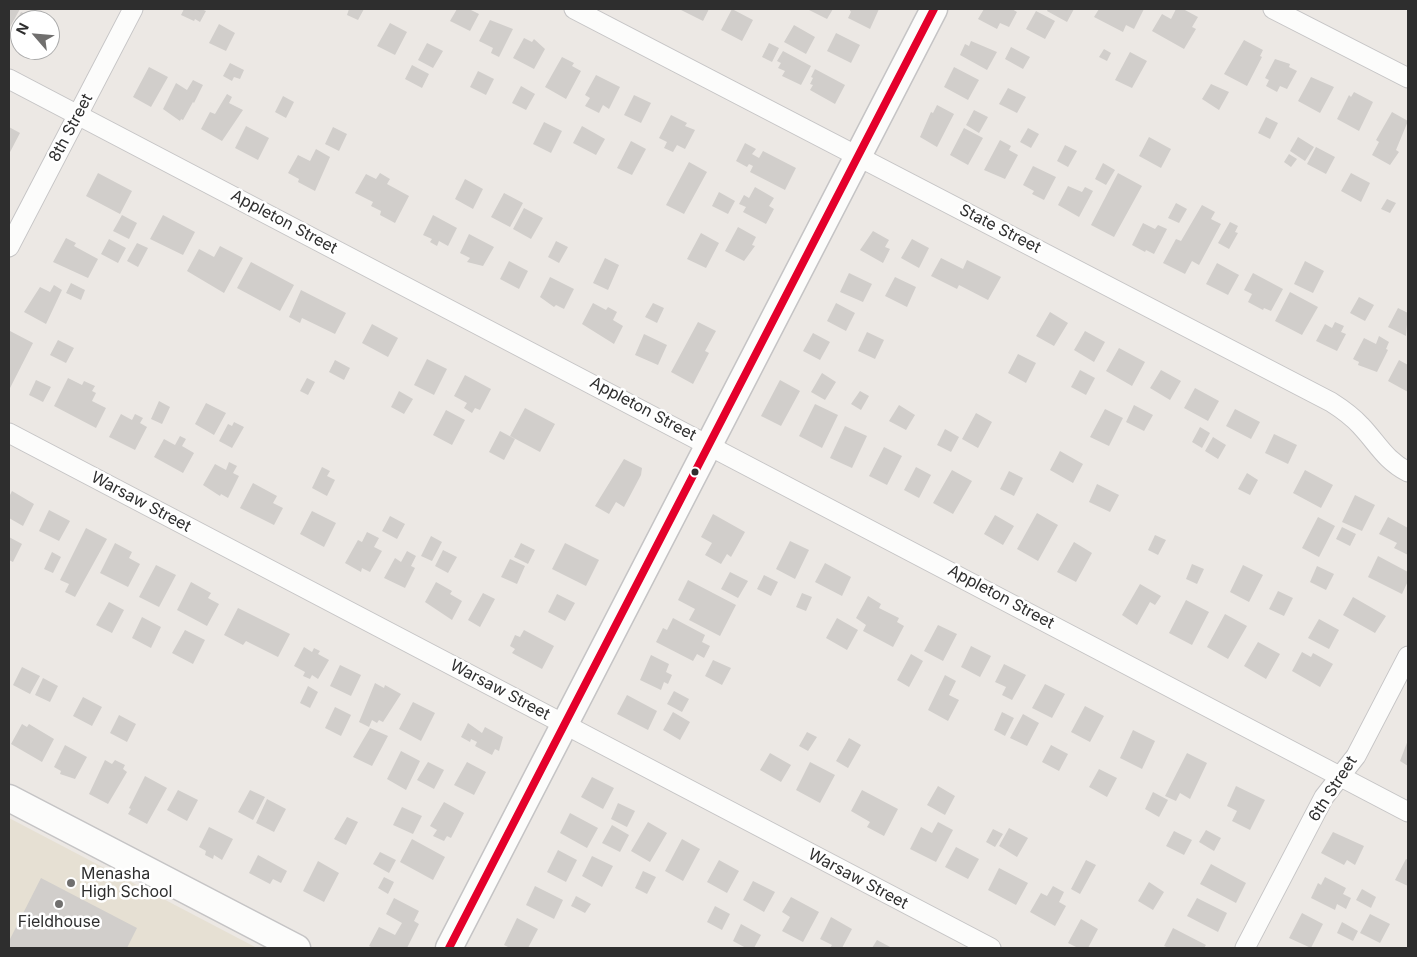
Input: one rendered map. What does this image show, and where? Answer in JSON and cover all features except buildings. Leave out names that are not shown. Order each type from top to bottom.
[{"type":"street","name":"8th Street","points":[[9,247],[133,9]]},
{"type":"street","name":"State Street","points":[[574,9],[1331,402],[1346,411],[1362,427],[1383,455],[1408,472]]},
{"type":"street","points":[[449,948],[934,9]]},
{"type":"street","points":[[1273,9],[1408,78]]},
{"type":"street","name":"Appleton Street","points":[[9,78],[1408,812]]},
{"type":"street","name":"Warsaw Street","points":[[9,433],[991,948]]},
{"type":"street","name":"6th Street","points":[[1245,948],[1324,797],[1356,756],[1408,656]]},
{"type":"street","points":[[9,798],[297,948]]},
{"type":"shaded area","name":"Menasha High School","points":[[9,818],[257,948],[9,948]]},
{"type":"transit line","points":[[449,948],[934,9]]},
{"type":"place","name":"Menasha High School","points":[[71,883]]},
{"type":"place","name":"Fieldhouse","points":[[59,904]]}]
